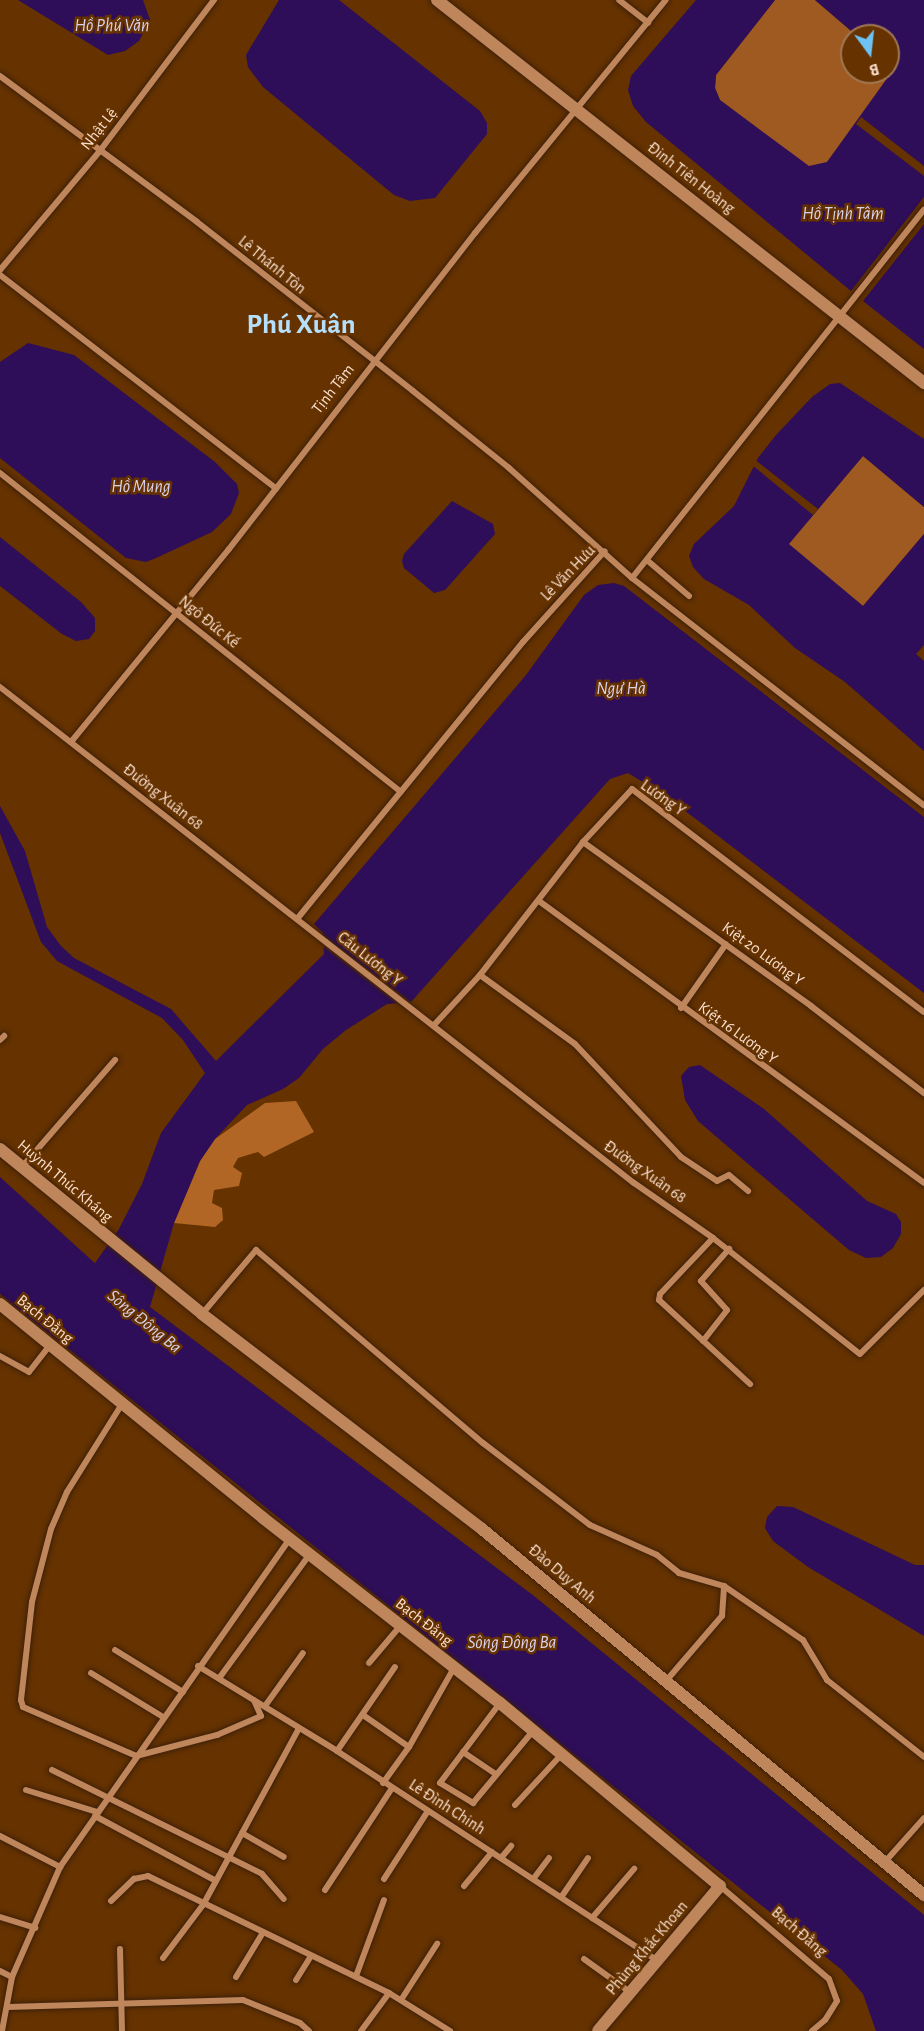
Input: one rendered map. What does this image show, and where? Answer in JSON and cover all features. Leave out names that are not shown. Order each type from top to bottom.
[{"type":"main road","name":"Đinh Tiên Hoàng","points":[[437,0],[924,383]]},
{"type":"main road","name":"Huỳnh Thúc Kháng","points":[[0,1149],[170,1288]]},
{"type":"main road","name":"Đào Duy Anh","points":[[170,1288],[474,1522],[924,1895]]},
{"type":"main road","name":"Bạch Đằng","points":[[0,1304],[290,1539],[455,1666],[563,1753],[720,1886]]},
{"type":"main road","name":"Phùng Khắc Khoan","points":[[598,2031],[659,1962],[720,1886]]},
{"type":"street","name":"Nhật Lệ","points":[[0,270],[99,152],[214,0]]},
{"type":"street","points":[[619,0],[648,23]]},
{"type":"street","name":"Tịnh Tâm","points":[[71,742],[177,614],[373,361],[666,0]]},
{"type":"street","name":"Lê Thánh Tôn","points":[[0,77],[197,222],[373,361],[605,550]]},
{"type":"street","points":[[924,210],[648,561],[632,578],[924,805]]},
{"type":"street","points":[[0,275],[276,488]]},
{"type":"street","name":"Ngô Đức Kế","points":[[0,473],[400,792]]},
{"type":"street","name":"Lê Văn Hưu","points":[[297,919],[522,642],[605,550],[632,578]]},
{"type":"street","points":[[648,561],[689,596]]},
{"type":"street","name":"Đường Xuân 68","points":[[0,687],[309,929]]},
{"type":"street","name":"Lương Y","points":[[434,1025],[480,975],[583,842],[632,789],[924,1012]]},
{"type":"street","name":"Kiệt 20 Lương Y","points":[[583,842],[726,944],[924,1094]]},
{"type":"street","name":"Kiệt 16 Lương Y","points":[[539,901],[681,1008],[924,1183]]},
{"type":"street","name":"Cầu Lương Y","points":[[309,929],[414,1011]]},
{"type":"street","points":[[681,1008],[726,944]]},
{"type":"street","points":[[480,975],[575,1044],[681,1157],[717,1181],[729,1175],[748,1191]]},
{"type":"street","name":"Đường Xuân 68","points":[[414,1011],[634,1184],[729,1249],[861,1354],[924,1290]]},
{"type":"street","points":[[22,1167],[115,1060]]},
{"type":"street","points":[[713,1238],[659,1295],[663,1306],[750,1384]]},
{"type":"street","points":[[703,1341],[727,1310],[701,1281],[729,1249]]},
{"type":"street","points":[[202,1314],[256,1250],[483,1443],[590,1525],[657,1555],[679,1573],[724,1586],[803,1640],[827,1680],[924,1757]]},
{"type":"street","points":[[0,1356],[29,1372],[50,1345]]},
{"type":"street","points":[[122,1403],[67,1492],[51,1529],[32,1602],[21,1700],[33,1713],[136,1756],[217,1735],[261,1716],[254,1700]]},
{"type":"street","points":[[2,2031],[12,1977],[60,1867],[163,1717],[183,1692],[198,1666],[290,1539]]},
{"type":"street","points":[[220,1677],[310,1554]]},
{"type":"street","points":[[666,1681],[722,1616],[724,1586]]},
{"type":"street","points":[[369,1663],[401,1626]]},
{"type":"street","points":[[115,1650],[183,1692]]},
{"type":"street","points":[[265,1706],[303,1653]]},
{"type":"street","name":"Lê Đình Chinh","points":[[198,1666],[220,1677],[337,1751],[383,1783],[562,1896],[659,1962]]},
{"type":"street","points":[[383,1783],[409,1747],[455,1666]]},
{"type":"street","points":[[337,1751],[395,1667]]},
{"type":"street","points":[[91,1673],[163,1717]]},
{"type":"street","points":[[500,1703],[440,1783],[473,1803],[533,1731]]},
{"type":"street","points":[[363,1715],[409,1747]]},
{"type":"street","points":[[163,1958],[202,1905],[299,1728]]},
{"type":"street","points":[[463,1752],[496,1774]]},
{"type":"street","points":[[515,1805],[563,1753]]},
{"type":"street","points":[[52,1770],[109,1795],[228,1859],[262,1874],[284,1899]]},
{"type":"street","points":[[325,1890],[392,1788]]},
{"type":"street","points":[[26,1790],[96,1814],[216,1881]]},
{"type":"street","points":[[384,1879],[428,1811]]},
{"type":"street","points":[[884,1863],[924,1818]]},
{"type":"street","points":[[242,1833],[284,1857]]},
{"type":"street","points":[[0,1836],[60,1867]]},
{"type":"street","points":[[501,1858],[511,1846]]},
{"type":"street","points":[[464,1887],[492,1852]]},
{"type":"street","points":[[534,1878],[549,1858]]},
{"type":"street","points":[[562,1896],[588,1858]]},
{"type":"street","points":[[592,1918],[634,1869]]},
{"type":"street","points":[[111,1901],[134,1879],[145,1875],[262,1934],[356,1976],[401,2000],[450,2031]]},
{"type":"street","name":"Bạch Đằng","points":[[720,1886],[829,1979],[837,2001],[825,2020],[812,2031]]},
{"type":"street","points":[[356,1976],[384,1900]]},
{"type":"street","points":[[0,1917],[35,1928]]},
{"type":"street","points":[[236,1977],[262,1934]]},
{"type":"street","points":[[401,2000],[437,1944]]},
{"type":"street","points":[[120,1949],[122,2031]]},
{"type":"street","points":[[296,1980],[311,1956]]},
{"type":"street","points":[[584,1959],[631,1993]]},
{"type":"street","points":[[0,1971],[12,1977]]},
{"type":"street","points":[[361,2031],[389,1993]]},
{"type":"street","points":[[8,2007],[249,2001],[300,2023],[309,2031]]},
{"type":"shaded area","points":[[775,0],[815,0],[843,24],[840,24],[840,84],[885,84],[827,162],[818,166],[806,166],[720,100],[715,88],[716,75]]},
{"type":"shaded area","points":[[863,456],[924,507],[924,534],[863,606],[788,544]]},
{"type":"shaded area","points":[[296,1101],[314,1132],[264,1157],[258,1152],[238,1158],[233,1167],[242,1173],[239,1186],[214,1190],[212,1203],[222,1208],[223,1220],[215,1227],[174,1223],[200,1161],[215,1139],[265,1103]]},
{"type":"water","name":"Hồ Phú Văn","points":[[18,0],[143,0],[150,20],[139,41],[125,51],[108,55]]},
{"type":"water","points":[[279,0],[339,0],[480,111],[487,123],[487,134],[435,198],[410,201],[394,195],[263,87],[248,67],[246,55]]},
{"type":"water","name":"Hồ Tịnh Tâm","points":[[696,0],[775,0],[716,75],[715,88],[720,100],[809,166],[827,162],[883,84],[900,84],[900,24],[843,24],[815,0],[924,0],[924,197],[851,291],[646,122],[633,106],[628,90],[631,76]]},
{"type":"water","points":[[924,224],[924,349],[863,301]]},
{"type":"water","name":"Hồ Mung","points":[[28,343],[74,355],[215,462],[237,484],[239,493],[231,514],[212,532],[156,558],[146,562],[126,558],[0,458],[0,362]]},
{"type":"water","points":[[840,383],[924,439],[924,507],[863,456],[789,544],[863,606],[924,534],[924,645],[916,654],[924,661],[924,751],[845,682],[795,648],[749,605],[704,579],[693,567],[689,556],[694,544],[734,506],[758,458],[776,435],[812,397],[830,384]]},
{"type":"water","points":[[452,501],[493,524],[495,534],[445,590],[434,593],[404,568],[402,561],[404,554]]},
{"type":"water","points":[[0,537],[81,602],[95,618],[95,631],[89,639],[76,641],[62,634],[0,586]]},
{"type":"water","points":[[614,583],[624,586],[924,817],[924,993],[667,797],[628,773],[610,779],[411,1002],[387,1004],[346,1030],[323,1049],[299,1078],[283,1089],[247,1105],[215,1139],[200,1161],[174,1223],[150,1307],[534,1596],[924,1915],[924,2031],[876,2031],[863,1994],[842,1970],[0,1294],[0,1177],[98,1266],[95,1263],[119,1229],[142,1184],[161,1133],[205,1073],[183,1040],[162,1018],[57,961],[41,942],[0,833],[0,806],[25,851],[47,927],[61,946],[74,958],[171,1009],[216,1061],[324,954],[323,933],[314,924],[526,675],[584,595],[598,585]]},
{"type":"water","points":[[700,1065],[764,1109],[867,1201],[896,1214],[901,1222],[901,1234],[893,1248],[881,1257],[866,1258],[849,1250],[698,1121],[685,1100],[681,1076],[689,1067]]},
{"type":"water","points":[[777,1506],[793,1507],[915,1565],[924,1565],[924,1636],[808,1567],[773,1541],[765,1528],[767,1517]]},
{"type":"pier","points":[[861,117],[924,166],[924,176],[856,124]]},
{"type":"pier","points":[[754,459],[818,509],[813,515],[752,465]]},
{"type":"pier","points":[[315,929],[413,1004],[401,1006],[322,945]]},
{"type":"district","name":"Phú Xuân","points":[[301,325]]},
{"type":"water label","name":"Ngự Hà","points":[[621,689]]},
{"type":"water label","name":"Sông Đông Ba","points":[[144,1322]]},
{"type":"water label","name":"Sông Đông Ba","points":[[512,1643]]}]
